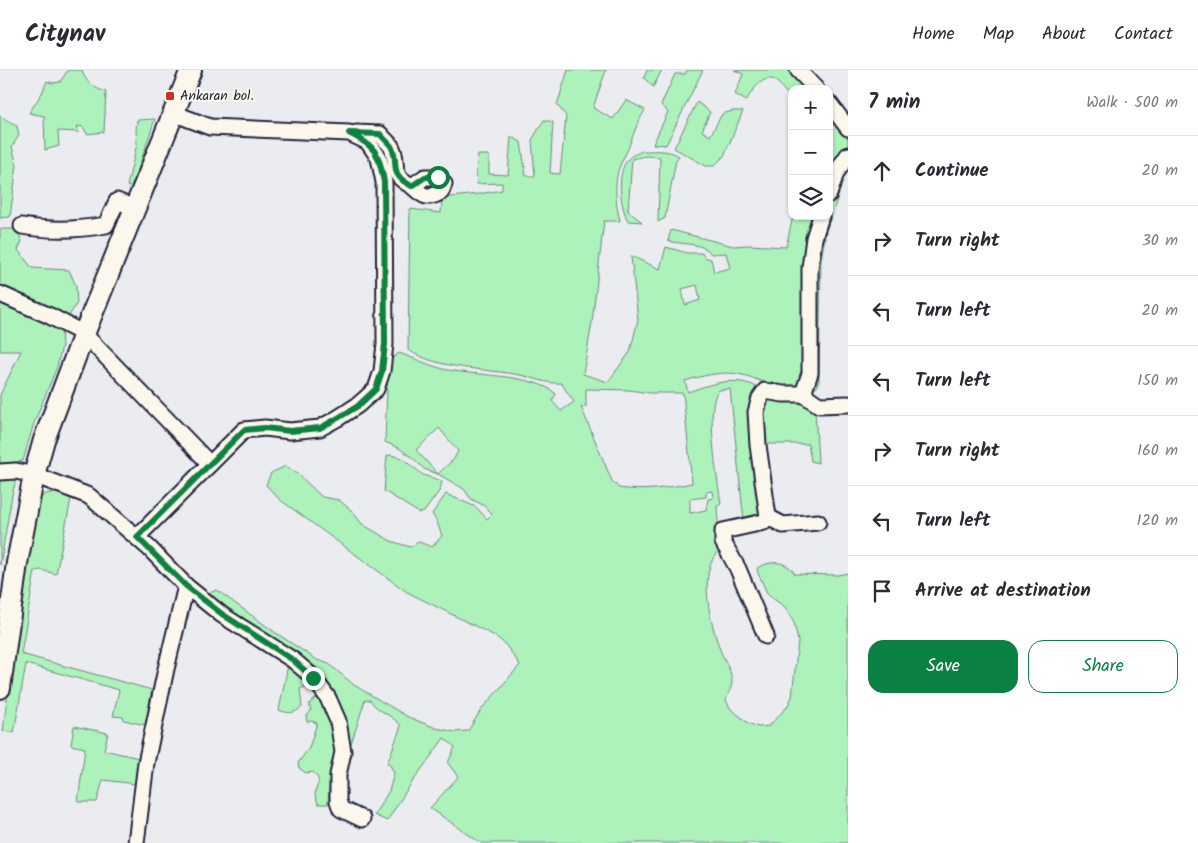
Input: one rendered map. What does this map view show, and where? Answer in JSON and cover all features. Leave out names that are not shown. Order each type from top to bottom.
[{"type":"main road","points":[[0,688],[17,563],[34,475],[44,440],[84,334],[191,70]]},
{"type":"street","points":[[798,70],[812,85]]},
{"type":"street","points":[[833,109],[848,128]]},
{"type":"street","points":[[174,113],[210,127],[380,134],[392,147],[397,173],[402,181],[412,186]]},
{"type":"street","points":[[137,537],[244,430],[265,428],[290,431],[320,428],[358,406],[376,389],[382,371],[385,344],[384,182],[379,158],[368,142],[349,133]]},
{"type":"street","points":[[833,182],[836,173],[848,156]]},
{"type":"street","points":[[22,226],[45,230],[98,227],[106,225],[117,201],[135,208]]},
{"type":"street","points":[[803,394],[810,373],[810,268],[814,238],[821,220]]},
{"type":"street","points":[[0,294],[50,316],[84,334],[210,464]]},
{"type":"street","points":[[766,636],[738,569],[724,542],[723,531],[764,522],[768,517],[758,445],[756,412],[760,398],[765,391],[783,394],[803,394],[819,405],[848,404]]},
{"type":"street","points":[[0,472],[16,471],[34,475],[89,496],[137,537],[186,586],[222,614],[293,660],[313,678],[328,698],[338,721],[343,752],[338,775],[338,801],[341,809],[362,819]]},
{"type":"street","points":[[768,517],[784,525],[818,522]]},
{"type":"street","points":[[136,843],[146,763],[186,586]]},
{"type":"green space","points":[[68,70],[82,70],[85,78],[91,84],[106,92],[104,132],[87,134],[83,127],[77,126],[79,132],[58,131],[59,146],[45,150],[44,116],[29,113],[42,93],[47,81],[52,83],[60,82]]},
{"type":"green space","points":[[568,70],[606,70],[593,108],[613,119],[626,100],[645,110],[637,124],[618,171],[616,196],[620,221],[604,221],[592,323],[583,374],[608,382],[630,352],[638,320],[631,256],[660,269],[666,247],[687,253],[702,253],[704,257],[711,259],[714,272],[730,268],[726,253],[711,254],[703,247],[668,241],[671,230],[733,246],[786,247],[792,220],[819,220],[801,386],[793,388],[777,387],[731,373],[711,374],[685,381],[688,392],[730,381],[755,386],[758,391],[764,517],[744,522],[730,389],[719,390],[715,398],[712,426],[721,504],[717,506],[720,549],[713,559],[707,585],[713,628],[732,678],[726,700],[730,708],[748,723],[758,727],[769,726],[787,707],[792,697],[798,641],[794,623],[785,607],[768,595],[757,568],[778,563],[787,566],[795,574],[838,575],[848,573],[848,843],[481,843],[430,808],[458,777],[448,763],[455,747],[444,738],[387,821],[374,815],[389,791],[394,773],[390,765],[387,764],[401,726],[370,700],[365,700],[351,744],[346,751],[331,696],[201,596],[217,590],[273,631],[317,660],[329,664],[354,685],[408,717],[436,728],[455,732],[468,731],[481,710],[520,665],[505,644],[495,636],[407,592],[279,499],[266,485],[271,473],[286,466],[299,475],[322,497],[339,500],[352,511],[362,524],[391,541],[410,547],[419,542],[432,547],[442,536],[432,514],[446,494],[476,507],[487,519],[492,514],[483,505],[471,499],[464,489],[438,474],[424,469],[399,448],[385,442],[388,361],[399,353],[443,369],[519,379],[534,383],[547,387],[556,394],[552,401],[561,411],[574,402],[561,383],[448,365],[421,357],[408,350],[410,209],[441,213],[442,198],[502,190],[502,183],[477,184],[478,155],[489,155],[489,174],[508,175],[511,137],[521,142],[526,176],[535,176],[532,140],[544,120],[553,122],[550,173],[560,174],[566,116],[557,105]],"holes":[[[697,285],[700,300],[685,305],[682,289]],[[586,389],[683,393],[692,483],[664,488],[619,488],[612,481],[581,407],[586,407]],[[439,428],[458,451],[454,459],[438,474],[416,450]],[[712,491],[713,498],[708,499],[706,510],[690,513],[690,499],[706,497],[706,492]]]},
{"type":"green space","points":[[647,70],[662,70],[653,87],[644,78]]},
{"type":"green space","points":[[687,70],[703,70],[666,145],[653,144],[668,112],[661,105],[675,74],[685,74]]},
{"type":"green space","points":[[734,70],[790,70],[802,85],[788,85],[788,94],[773,80],[764,80],[759,83],[746,101],[735,94],[743,74]]},
{"type":"green space","points":[[697,102],[710,112],[702,131],[710,136],[722,114],[743,111],[724,156],[714,166],[706,166],[674,148]]},
{"type":"green space","points":[[0,116],[17,126],[19,135],[12,147],[17,165],[10,217],[0,218]]},
{"type":"green space","points":[[833,117],[848,138],[848,151],[833,179]]},
{"type":"green space","points":[[155,119],[132,188],[127,186],[137,144],[137,120]]},
{"type":"green space","points":[[642,151],[666,151],[679,156],[676,160],[665,218],[658,222],[660,157],[646,156],[632,159],[628,211],[642,222],[628,221],[623,207],[620,190],[624,165],[629,158]]},
{"type":"green space","points":[[835,187],[839,194],[833,211],[833,192]]},
{"type":"green space","points":[[823,220],[830,220],[821,260],[819,380],[816,388],[812,386],[813,275]]},
{"type":"green space","points":[[0,229],[16,229],[22,241],[18,250],[32,268],[69,270],[76,286],[77,303],[61,329],[62,346],[57,367],[34,423],[23,461],[0,464],[0,395],[21,351],[0,351]]},
{"type":"green space","points":[[778,397],[802,400],[815,408],[818,463],[811,461],[808,444],[762,444],[763,404],[767,400]]},
{"type":"green space","points":[[391,455],[402,458],[423,475],[442,481],[440,490],[424,512],[419,513],[384,491],[387,456]]},
{"type":"green space","points":[[0,479],[16,480],[0,565]]},
{"type":"green space","points":[[48,493],[58,493],[71,499],[56,574],[41,570],[35,571],[21,654],[152,690],[145,725],[124,720],[123,717],[113,716],[119,690],[26,664],[14,733],[3,731],[11,666],[37,505],[41,497]]},
{"type":"green space","points":[[288,665],[319,689],[313,692],[304,687],[300,689],[302,707],[291,713],[279,710]]},
{"type":"green space","points":[[324,696],[332,712],[337,768],[330,774],[328,804],[318,804],[315,791],[318,779],[313,772],[306,773],[299,768],[298,763],[309,748],[317,723],[307,722],[306,717],[311,711],[309,704],[316,698]]},
{"type":"green space","points":[[74,726],[108,733],[104,750],[139,758],[136,784],[103,780],[97,802],[78,802],[85,748],[71,745]]},
{"type":"place","name":"Ankaran bol.","points":[[170,96]]},
{"type":"route","points":[[313,678],[293,660],[222,614],[186,586],[137,537],[244,430],[265,428],[290,431],[320,428],[358,406],[376,389],[382,371],[385,344],[384,182],[379,158],[368,142],[349,133],[380,134],[392,147],[397,173],[402,181],[412,186],[425,177],[438,177]]}]
